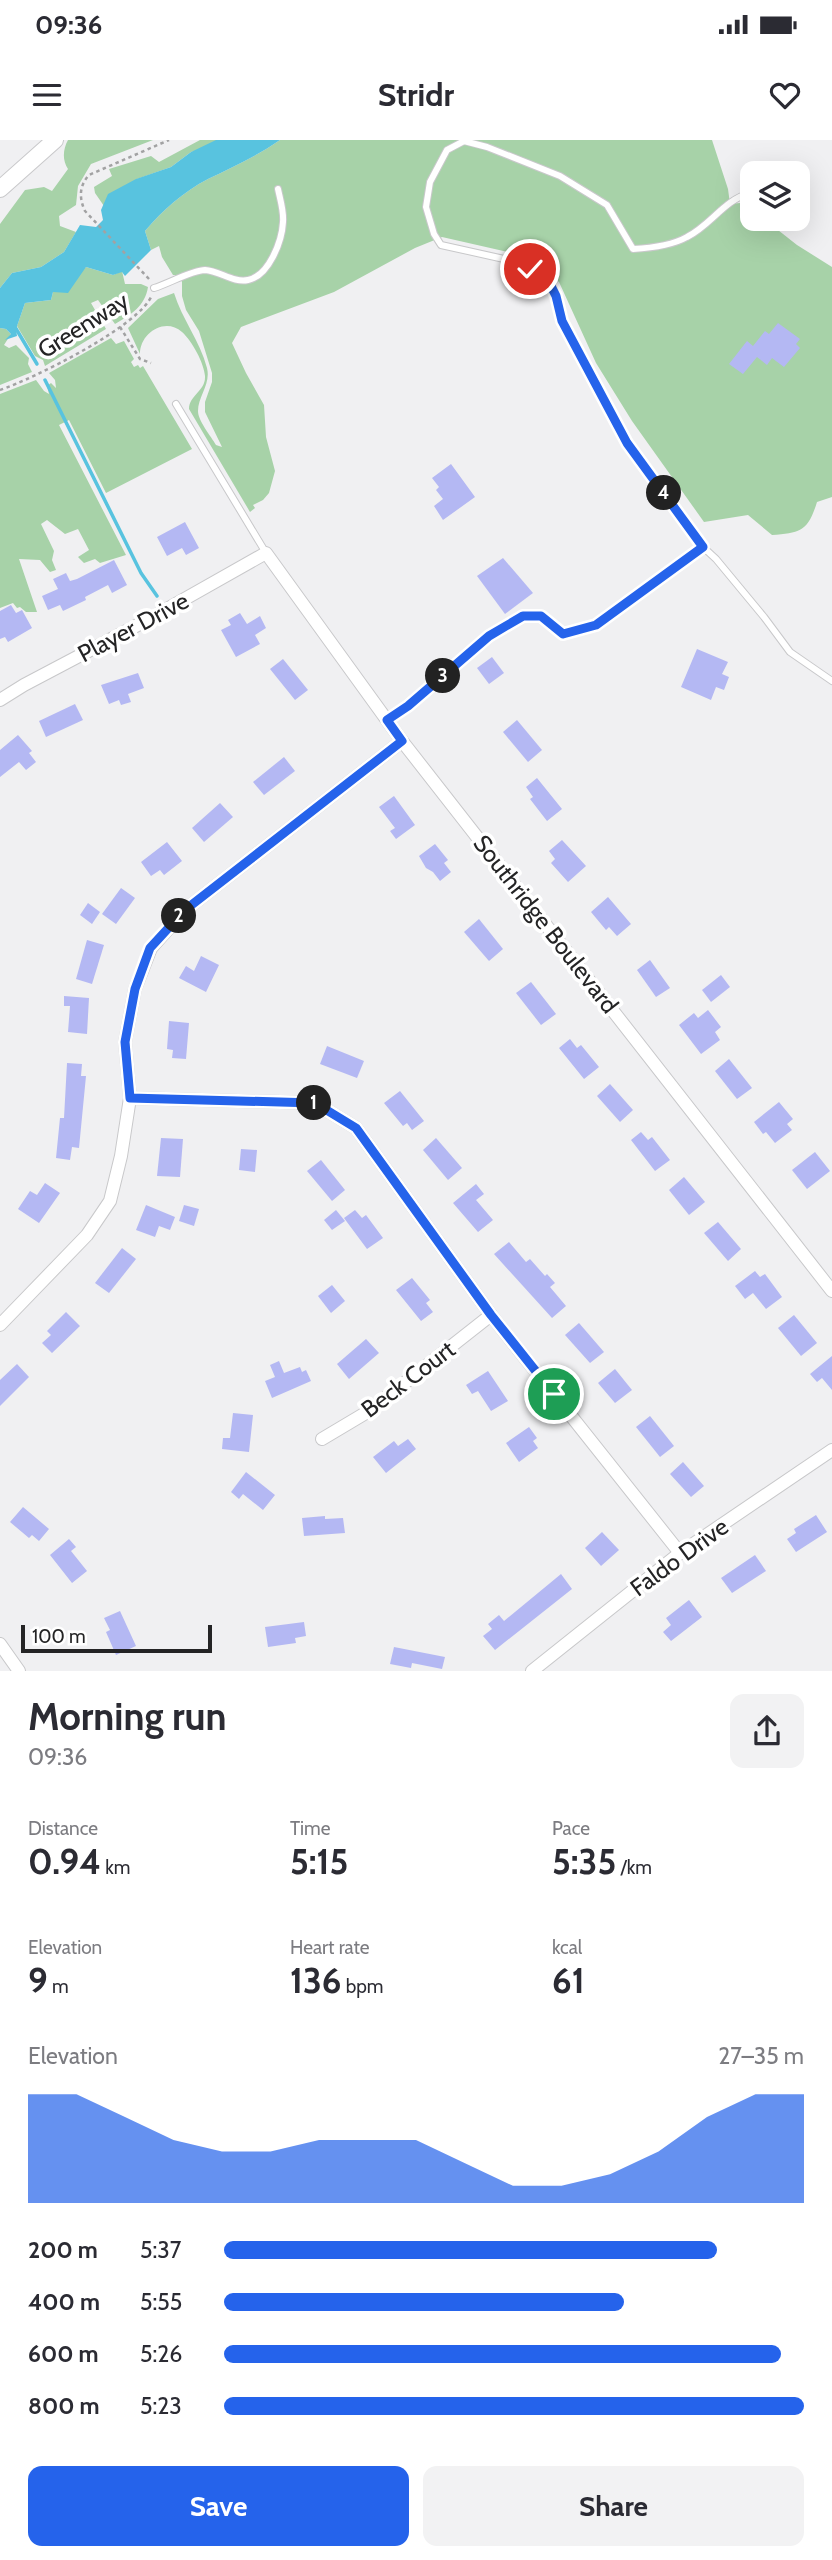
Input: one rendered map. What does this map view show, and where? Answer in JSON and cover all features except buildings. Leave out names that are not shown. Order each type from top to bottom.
[{"type":"street","points":[[0,189],[55,140]]},
{"type":"street","name":"Player Drive","points":[[0,700],[265,553]]},
{"type":"street","name":"Southridge Boulevard","points":[[265,553],[402,741],[832,1291]]},
{"type":"street","points":[[0,1325],[88,1235],[110,1201],[121,1156],[130,1098],[125,1042],[135,989],[150,948],[185,910],[402,741]]},
{"type":"street","points":[[130,1098],[315,1103],[356,1128],[491,1315],[680,1553]]},
{"type":"street","name":"Beck Court","points":[[322,1439],[369,1410],[491,1315]]},
{"type":"street","name":"Faldo Drive","points":[[531,1671],[680,1553],[832,1450]]},
{"type":"street","points":[[0,1644],[19,1671]]},
{"type":"lane","points":[[740,196],[687,237],[665,245],[633,249],[607,205],[560,176],[464,141],[447,150],[430,182],[426,207],[434,234],[441,245],[504,259],[530,269],[548,280],[556,296],[562,321],[627,443],[703,547],[716,559],[790,652],[832,681]]},
{"type":"lane","points":[[153,288],[204,270],[235,280],[249,280],[262,272],[277,244],[283,222],[278,189]]},
{"type":"lane","points":[[176,404],[265,553]]},
{"type":"lane","points":[[387,720],[408,706],[489,636],[523,616],[541,616],[563,634],[596,625],[703,547]]},
{"type":"path","name":"Greenway","points":[[0,390],[42,372],[120,327],[147,305],[153,288],[152,282],[94,222],[80,201],[83,181],[89,176],[169,140]]},
{"type":"path","points":[[120,327],[140,359],[151,363]]},
{"type":"green space","points":[[68,140],[153,140],[91,164],[78,186],[76,205],[59,216],[60,226],[76,232],[64,252],[41,267],[12,273],[0,288],[0,224],[25,190],[44,187],[52,191],[68,169],[64,155]]},
{"type":"green space","points":[[200,140],[240,140],[191,152],[171,167],[137,179],[104,206],[95,193],[94,187],[112,176],[109,169],[151,156],[159,162]]},
{"type":"green space","points":[[280,140],[712,140],[728,189],[730,204],[740,203],[740,231],[779,231],[832,267],[832,497],[817,502],[806,525],[790,533],[772,535],[748,515],[704,522],[632,421],[596,363],[559,282],[526,256],[442,237],[415,248],[334,292],[241,327],[232,343],[264,405],[266,437],[275,471],[269,493],[253,505],[255,508],[250,512],[189,409],[205,381],[202,365],[193,346],[182,332],[168,326],[161,327],[144,340],[140,354],[128,328],[158,299],[174,293],[207,368],[208,374],[199,415],[216,445],[222,447],[205,412],[212,373],[199,331],[186,310],[182,282],[179,275],[173,275],[159,246],[151,250],[145,231],[166,209],[190,190]]},
{"type":"green space","points":[[86,267],[113,275],[122,271],[125,284],[148,287],[144,300],[115,324],[98,300],[91,303],[106,329],[45,366],[43,360],[35,356],[17,326],[25,303],[51,300],[53,292]]},
{"type":"green space","points":[[0,328],[11,334],[4,345],[9,348],[16,345],[29,358],[28,364],[32,372],[0,385]]},
{"type":"green space","points":[[111,338],[116,344],[124,341],[134,359],[131,362],[134,367],[143,366],[192,449],[106,493],[69,420],[59,425],[126,555],[100,563],[95,559],[84,563],[78,557],[89,550],[78,529],[65,534],[47,520],[41,524],[54,551],[52,560],[56,570],[50,572],[40,560],[19,559],[37,612],[26,612],[13,603],[0,608],[0,394],[36,380],[49,394],[47,386],[51,383],[56,388],[55,380],[49,373]]},
{"type":"water","points":[[216,140],[280,140],[199,184],[174,202],[145,231],[151,250],[125,276],[122,272],[113,275],[86,267],[68,293],[53,292],[51,300],[25,303],[16,329],[17,336],[5,340],[11,334],[0,328],[0,288],[12,273],[41,267],[64,252],[80,225],[96,227],[103,220],[101,210],[108,194],[136,179],[171,167],[191,152]]},
{"type":"waterway","points":[[15,327],[37,364]]},
{"type":"waterway","points":[[45,380],[141,573],[157,596]]},
{"type":"route","points":[[530,269],[548,280],[556,296],[562,321],[627,443],[703,547],[596,625],[563,634],[541,616],[523,616],[489,636],[408,706],[387,720],[402,741],[185,910],[150,948],[135,989],[125,1042],[130,1098],[315,1103],[356,1128],[491,1315],[554,1394]]}]
